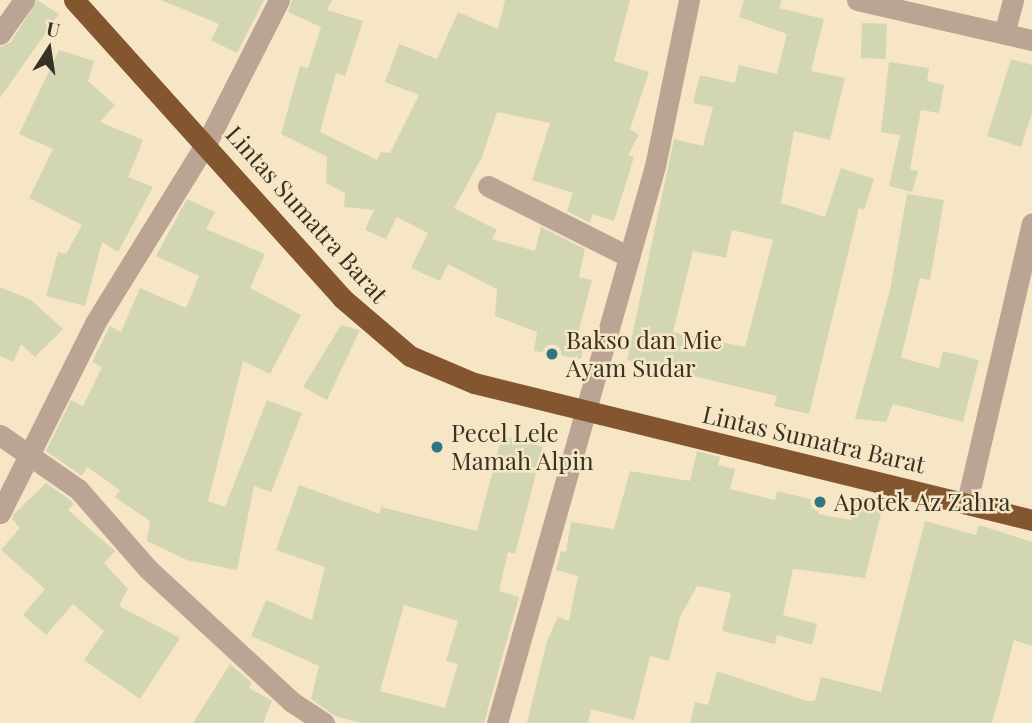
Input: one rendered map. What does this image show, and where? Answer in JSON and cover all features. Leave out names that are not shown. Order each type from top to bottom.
[{"type":"highway","name":"Lintas Sumatra Barat","points":[[74,0],[207,142],[342,298],[410,356],[474,383],[1032,520]]},
{"type":"street","points":[[0,34],[24,0]]},
{"type":"street","points":[[0,513],[94,323],[207,142],[279,0]]},
{"type":"street","points":[[497,723],[655,166],[689,0]]},
{"type":"street","points":[[857,0],[1005,30],[1032,40]]},
{"type":"street","points":[[1005,30],[1013,0]]},
{"type":"street","points":[[488,186],[629,257]]},
{"type":"street","points":[[967,502],[1032,223]]},
{"type":"street","points":[[0,435],[28,459],[78,489],[148,569],[292,702],[324,723]]},
{"type":"building","points":[[37,0],[59,14],[0,98],[0,47],[11,42]]},
{"type":"building","points":[[161,0],[264,0],[237,53],[211,40],[219,24]]},
{"type":"building","points":[[292,0],[332,0],[327,10],[363,21],[345,76],[336,73],[320,132],[377,160],[381,152],[390,153],[419,95],[385,82],[399,44],[437,59],[458,12],[498,29],[505,0],[630,0],[614,61],[649,72],[630,129],[639,135],[628,155],[634,157],[614,221],[592,214],[590,223],[567,211],[573,193],[532,180],[550,123],[497,112],[482,157],[454,208],[497,230],[492,239],[535,251],[541,227],[585,249],[579,277],[592,280],[576,341],[584,342],[581,359],[534,351],[537,332],[495,316],[497,289],[448,264],[440,281],[411,268],[428,233],[397,217],[386,239],[365,230],[374,210],[344,207],[345,193],[326,183],[327,157],[281,134],[300,66],[308,68],[321,27],[288,12]]},
{"type":"building","points":[[744,0],[782,0],[779,8],[824,19],[811,71],[845,78],[830,140],[794,131],[781,203],[825,217],[841,168],[874,179],[864,210],[859,208],[809,414],[774,406],[777,396],[627,360],[674,139],[703,146],[713,107],[693,103],[700,75],[735,83],[739,65],[777,74],[787,34],[739,17]],"holes":[[[732,230],[773,240],[745,347],[673,332],[693,251],[726,258]]]},
{"type":"building","points":[[862,23],[887,24],[886,59],[861,58]]},
{"type":"building","points":[[59,50],[94,61],[88,81],[115,105],[100,122],[143,140],[128,177],[153,187],[118,252],[102,242],[85,306],[46,296],[58,252],[66,254],[82,225],[29,198],[53,149],[19,134]]},
{"type":"building","points":[[1011,59],[1032,65],[1032,113],[1021,147],[987,136]]},
{"type":"building","points":[[889,62],[929,68],[927,81],[944,85],[939,113],[921,110],[910,169],[918,171],[912,192],[889,186],[900,135],[881,132]]},
{"type":"building","points":[[907,194],[944,200],[930,280],[920,278],[901,358],[939,368],[943,351],[979,360],[963,422],[893,404],[886,422],[855,419],[890,290]]},
{"type":"building","points":[[187,199],[215,212],[206,229],[265,254],[250,288],[301,315],[270,374],[243,361],[208,501],[225,507],[267,400],[302,413],[271,492],[254,486],[237,570],[187,560],[147,541],[150,521],[115,497],[120,490],[87,467],[82,476],[46,451],[71,400],[83,406],[102,367],[92,362],[110,326],[121,332],[140,288],[186,308],[199,276],[156,256]]},
{"type":"building","points":[[0,287],[31,300],[63,329],[35,357],[21,344],[13,362],[0,356]]},
{"type":"building","points":[[341,325],[360,330],[327,400],[303,387]]},
{"type":"building","points":[[502,436],[543,447],[515,554],[508,552],[499,591],[519,597],[484,723],[361,723],[335,716],[311,699],[319,666],[251,636],[266,600],[312,620],[325,567],[276,550],[299,485],[380,514],[381,507],[477,531]],"holes":[[[404,605],[458,621],[446,661],[458,664],[445,708],[380,691]]]},
{"type":"building","points":[[697,451],[720,457],[718,465],[735,469],[730,489],[775,500],[777,491],[821,502],[818,514],[851,520],[857,495],[884,502],[865,578],[793,569],[783,615],[817,624],[812,645],[777,635],[775,644],[722,631],[731,593],[697,586],[680,617],[669,661],[650,656],[634,720],[591,709],[588,723],[527,723],[547,641],[558,617],[569,621],[578,576],[556,570],[561,551],[566,552],[571,522],[614,529],[630,471],[690,481]]},
{"type":"building","points":[[46,483],[69,499],[74,504],[68,510],[115,551],[104,563],[128,589],[119,606],[180,638],[140,699],[84,660],[104,631],[73,604],[46,635],[23,615],[45,589],[1,550],[20,528],[12,519],[14,514]]},
{"type":"building","points":[[925,521],[976,535],[979,525],[1032,542],[1032,646],[1014,640],[992,723],[690,723],[695,702],[708,705],[717,671],[807,701],[815,701],[821,677],[881,692]]},
{"type":"building","points":[[230,664],[252,683],[249,688],[272,701],[263,723],[193,723]]},
{"type":"place","name":"Bakso dan Mie Ayam Sudar","points":[[552,354]]},
{"type":"place","name":"Pecel Lele Mamah Alpin","points":[[437,447]]},
{"type":"place","name":"Apotek Az Zahra","points":[[820,502]]}]
